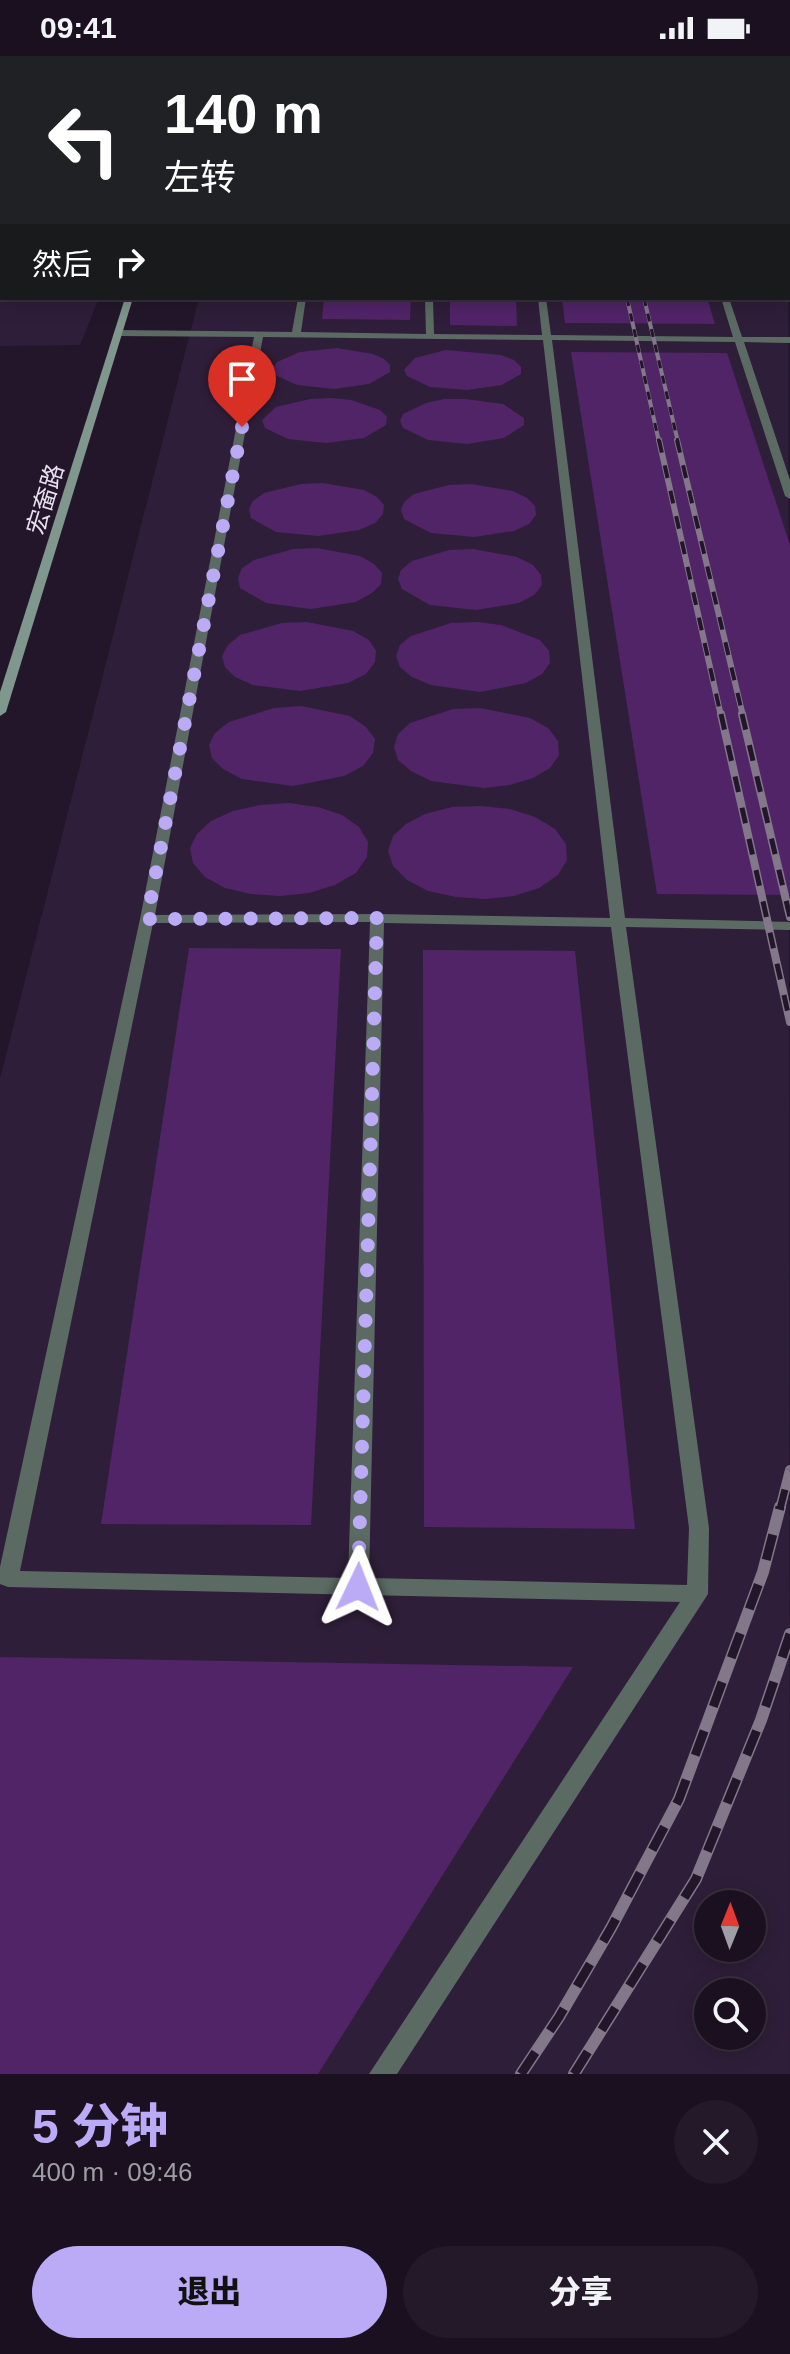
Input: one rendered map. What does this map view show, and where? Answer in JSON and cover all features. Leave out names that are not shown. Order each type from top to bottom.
[{"type":"street","name":"宏奤路","points":[[0,712],[128,300]]},
{"type":"street","points":[[296,335],[302,300]]},
{"type":"street","points":[[429,300],[430,335]]},
{"type":"street","points":[[382,2074],[697,1594],[699,1528],[618,923],[542,300]]},
{"type":"street","points":[[726,300],[790,496]]},
{"type":"street","points":[[118,333],[790,340]]},
{"type":"street","points":[[259,334],[147,919],[8,1579],[697,1594]]},
{"type":"street","points":[[147,919],[377,918],[790,926]]},
{"type":"street","points":[[358,1587],[377,918]]},
{"type":"shaded area","points":[[0,300],[98,300],[80,345],[0,346]]},
{"type":"shaded area","points":[[198,300],[788,300],[790,2074],[0,2074],[0,1079]]},
{"type":"building","points":[[324,300],[411,300],[410,320],[322,319]]},
{"type":"building","points":[[450,300],[516,300],[517,326],[450,325]]},
{"type":"building","points":[[562,300],[708,300],[715,324],[565,323]]},
{"type":"building","points":[[337,348],[373,354],[390,365],[390,372],[369,384],[334,389],[297,385],[275,375],[273,368],[277,362],[300,352]]},
{"type":"building","points":[[446,350],[501,355],[514,360],[521,367],[521,374],[502,385],[467,390],[430,387],[407,376],[404,370],[415,358]]},
{"type":"building","points":[[571,352],[727,353],[790,545],[790,895],[657,894]]},
{"type":"building","points":[[310,399],[351,400],[380,410],[387,417],[386,425],[364,438],[326,443],[288,439],[265,428],[262,420],[276,407]]},
{"type":"building","points":[[444,399],[503,404],[524,418],[524,425],[504,438],[467,444],[428,440],[403,428],[400,421],[403,414],[426,403]]},
{"type":"building","points":[[323,483],[364,490],[384,505],[383,514],[375,523],[359,530],[318,536],[276,532],[251,518],[249,509],[253,501],[264,493],[301,484]]},
{"type":"building","points":[[471,484],[513,491],[535,506],[536,515],[529,524],[514,531],[474,537],[431,533],[404,519],[401,510],[404,502],[414,494],[449,485]]},
{"type":"building","points":[[317,548],[360,556],[382,573],[381,584],[356,602],[311,609],[266,603],[240,588],[238,578],[242,568],[254,560],[293,549]]},
{"type":"building","points":[[473,549],[517,557],[533,565],[541,575],[542,585],[534,595],[519,603],[476,610],[430,605],[402,589],[398,579],[401,570],[412,561],[449,550]]},
{"type":"building","points":[[307,622],[353,631],[369,640],[376,651],[375,662],[366,674],[348,683],[300,691],[253,685],[235,677],[225,667],[222,656],[228,645],[240,635],[282,623]]},
{"type":"building","points":[[451,623],[501,625],[540,640],[549,651],[550,663],[542,674],[526,683],[480,692],[431,685],[412,677],[400,667],[396,656],[400,645],[411,636]]},
{"type":"building","points":[[301,706],[350,716],[366,727],[375,739],[373,753],[363,766],[344,776],[293,786],[242,779],[223,769],[212,758],[209,745],[215,733],[229,722],[274,708]]},
{"type":"building","points":[[480,708],[530,718],[548,728],[558,741],[559,755],[550,768],[533,778],[510,785],[484,788],[431,781],[398,760],[394,747],[398,734],[410,723],[453,709]]},
{"type":"building","points":[[289,803],[318,807],[342,815],[359,827],[368,842],[367,857],[356,873],[335,885],[309,893],[280,896],[225,888],[205,877],[193,863],[190,848],[197,834],[211,821],[233,811]]},
{"type":"building","points":[[452,807],[510,809],[535,817],[555,829],[566,844],[567,860],[558,875],[539,888],[514,896],[485,899],[428,891],[407,880],[393,866],[388,851],[393,836],[406,824],[425,814]]},
{"type":"building","points":[[189,948],[341,949],[311,1525],[101,1524]]},
{"type":"building","points":[[423,950],[575,951],[635,1529],[424,1527]]},
{"type":"building","points":[[0,1657],[573,1667],[318,2074],[0,2074]]},
{"type":"railway","points":[[627,300],[659,442]]},
{"type":"railway","points":[[644,300],[678,442]]},
{"type":"railway","points":[[659,440],[721,716]]},
{"type":"railway","points":[[677,440],[743,716]]},
{"type":"railway","points":[[721,714],[790,1022]]},
{"type":"railway","points":[[742,714],[790,917]]},
{"type":"railway","points":[[780,1509],[790,1470]]},
{"type":"railway","points":[[521,2074],[559,2017],[611,1928],[679,1799],[763,1572],[780,1507]]},
{"type":"railway","points":[[574,2074],[696,1879],[761,1720],[790,1634]]},
{"type":"route","points":[[242,427],[147,919],[377,918],[358,1587]]}]
